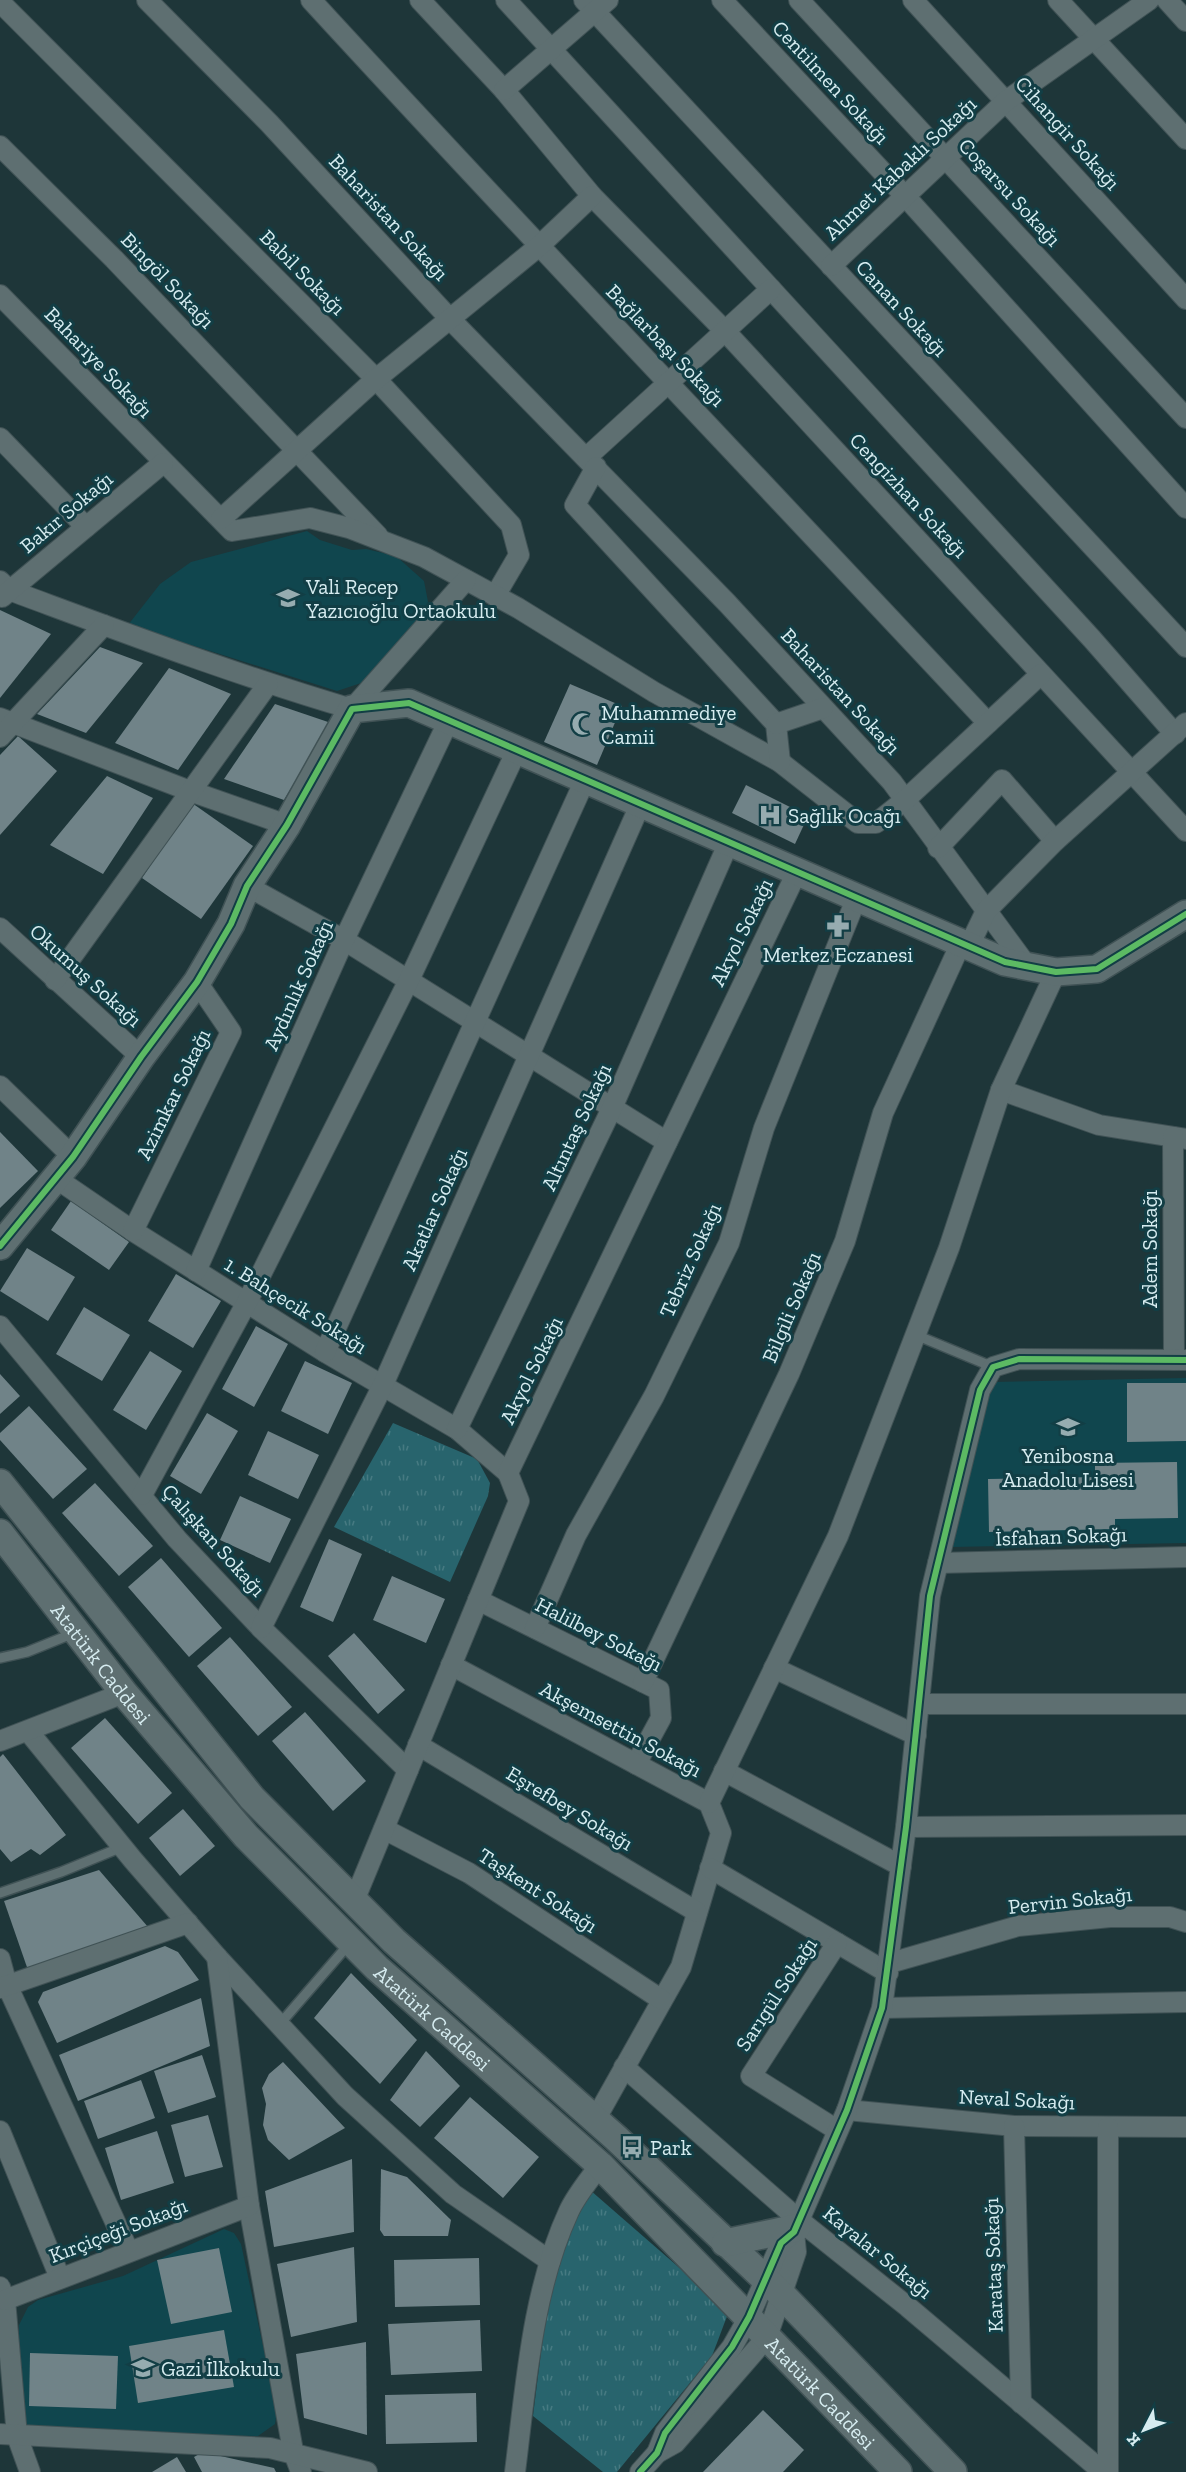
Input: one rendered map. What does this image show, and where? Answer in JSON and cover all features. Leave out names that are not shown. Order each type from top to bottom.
[{"type":"main road","points":[[0,1246],[57,1179],[141,1057],[197,982],[231,924],[247,886],[287,825],[352,709],[409,703],[1005,962],[1056,972],[1097,969],[1186,914]]},
{"type":"main road","points":[[0,1483],[252,1798],[394,1941],[595,2120],[774,2288],[953,2472]]},
{"type":"main road","name":"Atatürk Caddesi","points":[[0,1533],[124,1693],[246,1836],[351,1942],[600,2165],[898,2472]]},
{"type":"main road","points":[[725,2243],[796,2227]]},
{"type":"street","name":"Baharistan Sokağı","points":[[147,0],[269,123],[450,319],[592,462],[892,782],[938,848],[1028,966]]},
{"type":"street","name":"Bağlarbaşı Sokağı","points":[[311,0],[538,247],[669,381],[988,723]]},
{"type":"street","name":"Cengizhan Sokağı","points":[[420,0],[504,90],[592,196],[725,331],[1186,831]]},
{"type":"street","points":[[506,0],[1092,639],[1180,728]]},
{"type":"street","name":"Centilmen Sokağı","points":[[722,0],[904,196],[1186,508]]},
{"type":"street","name":"Coşarsu Sokağı","points":[[799,0],[1186,418]]},
{"type":"street","name":"Cihangir Sokağı","points":[[913,0],[1186,299]]},
{"type":"street","points":[[1058,0],[1186,139]]},
{"type":"street","name":"Ahmet Kabaklı Sokağı","points":[[831,266],[1006,101],[1149,0]]},
{"type":"street","points":[[1167,0],[1186,21]]},
{"type":"street","name":"Babil Sokağı","points":[[0,2],[376,380],[511,525],[519,555],[495,596]]},
{"type":"street","points":[[504,90],[551,49],[596,4]]},
{"type":"street","name":"Canan Sokağı","points":[[596,4],[831,266],[1186,647]]},
{"type":"street","name":"Bingöl Sokağı","points":[[0,147],[114,259],[383,541]]},
{"type":"street","points":[[592,196],[538,247],[376,380],[220,519],[232,531],[310,518],[349,528],[424,557],[495,596],[654,692],[780,762],[858,824],[876,823],[905,800],[1041,674]]},
{"type":"street","points":[[771,289],[669,381],[592,462],[575,505],[776,724],[780,762]]},
{"type":"street","name":"Bahariye Sokağı","points":[[0,294],[220,519]]},
{"type":"street","points":[[0,438],[86,527]]},
{"type":"street","name":"Bakır Sokağı","points":[[3,590],[86,527],[163,463]]},
{"type":"street","points":[[3,590],[268,684],[352,709],[466,580]]},
{"type":"street","points":[[104,625],[4,726],[287,825]]},
{"type":"street","points":[[54,980],[268,684]]},
{"type":"street","points":[[776,724],[823,708]]},
{"type":"street","name":"Aydınlık Sokağı","points":[[196,1271],[344,940],[448,720]]},
{"type":"street","name":"Bilgili Sokağı","points":[[643,1682],[789,1374],[845,1241],[883,1113],[965,944],[986,911],[1056,841],[1180,728]]},
{"type":"street","points":[[142,1495],[247,1302],[409,980],[517,750]]},
{"type":"street","points":[[325,1352],[585,780]]},
{"type":"street","points":[[938,848],[1002,780],[1056,841]]},
{"type":"street","name":"Akatlar Sokağı","points":[[261,1628],[382,1387],[640,805]]},
{"type":"street","name":"Altıntaş Sokağı","points":[[458,1429],[612,1108],[729,842]]},
{"type":"street","name":"Akyol Sokağı","points":[[508,1473],[797,872]]},
{"type":"street","points":[[247,886],[344,940],[667,1142]]},
{"type":"street","name":"Tebriz Sokağı","points":[[535,1628],[576,1535],[654,1396],[729,1243],[764,1128],[856,897]]},
{"type":"street","name":"Okumuş Sokağı","points":[[0,928],[54,980],[141,1057]]},
{"type":"street","points":[[709,1803],[838,1536],[949,1248],[1001,1090],[1056,972]]},
{"type":"street","name":"Azimkar Sokağı","points":[[133,1232],[231,1032],[197,982]]},
{"type":"street","points":[[0,1086],[73,1157]]},
{"type":"street","points":[[1001,1090],[1099,1125],[1179,1138]]},
{"type":"street","name":"Adem Sokağı","points":[[1179,1138],[1180,1360]]},
{"type":"street","name":"1. Bahçecik Sokağı","points":[[57,1179],[133,1232],[325,1352],[458,1429],[508,1473]]},
{"type":"street","name":"Çalışkan Sokağı","points":[[0,1326],[177,1539],[261,1628],[408,1770]]},
{"type":"street","points":[[657,2453],[665,2433],[732,2347],[749,2317],[774,2288],[796,2252],[796,2227],[847,2110],[882,2008],[902,1866],[930,1596],[980,1390],[993,1367],[1019,1359],[1180,1360]]},
{"type":"street","points":[[354,1901],[519,1501],[508,1473]]},
{"type":"street","name":"İsfahan Sokağı","points":[[938,1563],[1186,1557]]},
{"type":"street","name":"Halilbey Sokağı","points":[[478,1600],[659,1690],[662,1718],[636,1764]]},
{"type":"street","name":"Akşemsettin Sokağı","points":[[451,1665],[709,1803],[721,1833],[681,1967],[595,2120]]},
{"type":"street","points":[[774,1668],[916,1735]]},
{"type":"street","points":[[0,1741],[124,1693]]},
{"type":"street","points":[[919,1704],[1186,1704]]},
{"type":"street","points":[[28,1731],[122,1847],[217,1957],[345,2096],[453,2194],[550,2261]]},
{"type":"street","name":"Eşrefbey Sokağı","points":[[418,1746],[697,1912]]},
{"type":"street","points":[[724,1771],[902,1866]]},
{"type":"street","points":[[906,1827],[1186,1825]]},
{"type":"street","name":"Taşkent Sokağı","points":[[384,1829],[468,1873],[662,2000]]},
{"type":"street","points":[[710,1868],[837,1943],[889,1968]]},
{"type":"street","name":"Pervin Sokağı","points":[[889,1968],[1018,1926],[1110,1917],[1170,1917],[1186,1922]]},
{"type":"street","points":[[4,1986],[188,1923]]},
{"type":"street","name":"Sarıgül Sokağı","points":[[837,1943],[751,2076],[837,2130]]},
{"type":"street","points":[[217,1957],[249,2206],[293,2451],[301,2472]]},
{"type":"street","points":[[0,1959],[4,1986],[128,2250]]},
{"type":"street","points":[[882,2008],[1186,2002]]},
{"type":"street","name":"Kayalar Sokağı","points":[[624,2067],[796,2227],[908,2307],[1106,2472]]},
{"type":"street","name":"Neval Sokağı","points":[[847,2110],[1014,2126],[1186,2127]]},
{"type":"street","name":"Karataş Sokağı","points":[[1014,2126],[1021,2403]]},
{"type":"street","points":[[1106,2472],[1108,2127]]},
{"type":"street","points":[[0,2131],[60,2278]]},
{"type":"street","points":[[515,2472],[529,2362],[550,2261],[570,2208],[600,2165]]},
{"type":"street","name":"Kırçiçeği Sokağı","points":[[3,2293],[60,2278],[128,2250],[249,2206]]},
{"type":"street","points":[[640,2472],[657,2453],[675,2443],[767,2337],[774,2288]]},
{"type":"street","points":[[3,2293],[9,2435],[30,2472]]},
{"type":"street","points":[[9,2435],[227,2444],[293,2451],[367,2472]]},
{"type":"lane","points":[[916,1335],[993,1367]]},
{"type":"lane","points":[[0,1658],[35,1649],[76,1631]]},
{"type":"lane","points":[[0,1893],[61,1872],[122,1847]]},
{"type":"lane","points":[[279,2025],[351,1942]]},
{"type":"shaded area","name":"Vali Recep Yazıcıoğlu Ortaokulu","points":[[307,531],[320,540],[352,550],[366,549],[396,556],[424,581],[430,612],[367,681],[337,691],[128,625],[160,584],[191,562]]},
{"type":"shaded area","points":[[1186,1378],[1186,1543],[951,1547],[993,1382]]},
{"type":"shaded area","name":"Gazi İlkokulu","points":[[224,2229],[234,2233],[241,2244],[277,2411],[275,2424],[258,2436],[30,2432],[19,2420],[19,2325],[28,2307],[38,2300],[123,2276]]},
{"type":"green space","points":[[393,1423],[477,1459],[490,1483],[488,1496],[450,1582],[334,1527]]},
{"type":"green space","points":[[590,2190],[729,2311],[712,2356],[617,2472],[603,2472],[533,2416],[555,2241]]},
{"type":"building","points":[[0,610],[51,634],[0,698]]},
{"type":"building","points":[[100,647],[143,663],[86,733],[37,714]]},
{"type":"building","points":[[169,668],[231,694],[178,770],[115,743]]},
{"type":"building","name":"Muhammediye Camii","points":[[570,684],[622,706],[597,765],[544,742]]},
{"type":"building","points":[[275,704],[331,723],[284,800],[224,779]]},
{"type":"building","points":[[18,736],[57,771],[0,835],[0,755]]},
{"type":"building","points":[[107,776],[153,798],[103,874],[50,845]]},
{"type":"building","name":"Sağlık Ocağı","points":[[746,785],[808,816],[795,844],[732,813]]},
{"type":"building","points":[[192,803],[253,846],[201,919],[142,878]]},
{"type":"building","points":[[0,1132],[38,1171],[0,1208]]},
{"type":"building","points":[[71,1201],[129,1242],[109,1270],[51,1230]]},
{"type":"building","points":[[27,1248],[75,1277],[48,1321],[0,1291]]},
{"type":"building","points":[[176,1274],[221,1301],[193,1348],[148,1321]]},
{"type":"building","points":[[84,1307],[130,1335],[102,1381],[56,1354]]},
{"type":"building","points":[[256,1326],[288,1344],[254,1407],[222,1389]]},
{"type":"building","points":[[150,1351],[182,1371],[146,1430],[113,1410]]},
{"type":"building","points":[[305,1361],[352,1383],[328,1434],[281,1411]]},
{"type":"building","points":[[0,1374],[20,1396],[0,1414]]},
{"type":"building","points":[[1127,1383],[1186,1383],[1186,1441],[1127,1442]]},
{"type":"building","points":[[29,1406],[87,1469],[53,1499],[0,1440],[0,1433]]},
{"type":"building","points":[[207,1413],[238,1431],[201,1494],[170,1476]]},
{"type":"building","points":[[268,1431],[319,1455],[298,1499],[248,1475]]},
{"type":"building","points":[[1177,1462],[1178,1518],[1115,1519],[1115,1529],[989,1532],[988,1479],[1095,1477],[1095,1463]]},
{"type":"building","points":[[95,1483],[153,1546],[119,1576],[62,1513]]},
{"type":"building","points":[[240,1496],[291,1519],[270,1563],[220,1540]]},
{"type":"building","points":[[329,1539],[362,1554],[333,1622],[300,1607]]},
{"type":"building","points":[[161,1558],[222,1628],[189,1657],[128,1587]]},
{"type":"building","points":[[392,1576],[445,1599],[426,1643],[373,1620]]},
{"type":"building","points":[[354,1633],[405,1690],[378,1714],[328,1656]]},
{"type":"building","points":[[230,1637],[292,1707],[258,1736],[197,1666]]},
{"type":"building","points":[[305,1712],[366,1781],[333,1811],[272,1741]]},
{"type":"building","points":[[105,1718],[172,1793],[138,1824],[71,1748]]},
{"type":"building","points":[[3,1754],[66,1835],[40,1855],[31,1849],[11,1862],[0,1849],[0,1757]]},
{"type":"building","points":[[183,1809],[215,1846],[180,1876],[149,1838]]},
{"type":"building","points":[[99,1870],[148,1927],[29,1973],[4,1901]]},
{"type":"building","points":[[165,1946],[178,1952],[199,1980],[57,2043],[38,2002],[43,1992]]},
{"type":"building","points":[[351,1973],[417,2040],[380,2084],[314,2018]]},
{"type":"building","points":[[201,1998],[210,2046],[78,2101],[59,2055]]},
{"type":"building","points":[[426,2051],[460,2086],[420,2127],[390,2100]]},
{"type":"building","points":[[202,2055],[216,2097],[168,2113],[154,2071]]},
{"type":"building","points":[[283,2062],[345,2128],[289,2160],[268,2140],[263,2125],[266,2104],[262,2088],[269,2074]]},
{"type":"building","points":[[141,2080],[155,2118],[98,2139],[84,2101]]},
{"type":"building","points":[[470,2097],[539,2157],[503,2198],[434,2138]]},
{"type":"building","points":[[208,2115],[223,2167],[185,2177],[171,2125]]},
{"type":"building","points":[[157,2131],[174,2183],[121,2200],[105,2148]]},
{"type":"building","points":[[352,2159],[354,2232],[274,2247],[265,2191]]},
{"type":"building","points":[[381,2169],[407,2177],[451,2220],[448,2236],[384,2236],[380,2230]]},
{"type":"building","points":[[354,2247],[357,2322],[291,2337],[277,2264]]},
{"type":"building","points":[[219,2248],[232,2312],[171,2324],[157,2260]]},
{"type":"building","points":[[479,2258],[480,2305],[395,2307],[394,2260]]},
{"type":"building","points":[[480,2320],[482,2371],[391,2375],[388,2324]]},
{"type":"building","points":[[224,2330],[234,2387],[138,2403],[129,2346]]},
{"type":"building","points":[[366,2342],[367,2435],[304,2418],[296,2354]]},
{"type":"building","points":[[30,2353],[118,2356],[116,2409],[29,2406]]},
{"type":"building","points":[[476,2393],[477,2442],[386,2444],[385,2395]]},
{"type":"building","points":[[763,2410],[804,2450],[783,2472],[703,2472]]},
{"type":"building","points":[[203,2452],[274,2468],[276,2472],[202,2472],[194,2457]]},
{"type":"building","points":[[177,2457],[186,2472],[152,2472]]},
{"type":"cycle path","points":[[0,1246],[73,1157],[141,1057],[197,982],[231,924],[247,886],[287,825],[352,709],[409,703],[1005,962],[1056,972],[1097,969],[1186,914]]},
{"type":"cycle path","points":[[640,2472],[657,2453],[665,2433],[732,2347],[749,2317],[781,2243],[794,2232],[847,2110],[882,2008],[906,1827],[930,1596],[980,1390],[993,1367],[1019,1359],[1186,1360]]},
{"type":"place","name":"Vali Recep Yazıcıoğlu Ortaokulu","points":[[288,598]]},
{"type":"place","name":"Muhammediye Camii","points":[[583,724]]},
{"type":"place","name":"Sağlık Ocağı","points":[[770,815]]},
{"type":"place","name":"Merkez Eczanesi","points":[[838,926]]},
{"type":"place","name":"Yenibosna Anadolu Lisesi","points":[[1068,1427]]},
{"type":"place","name":"Park","points":[[632,2147]]},
{"type":"place","name":"Gazi İlkokulu","points":[[143,2368]]}]
